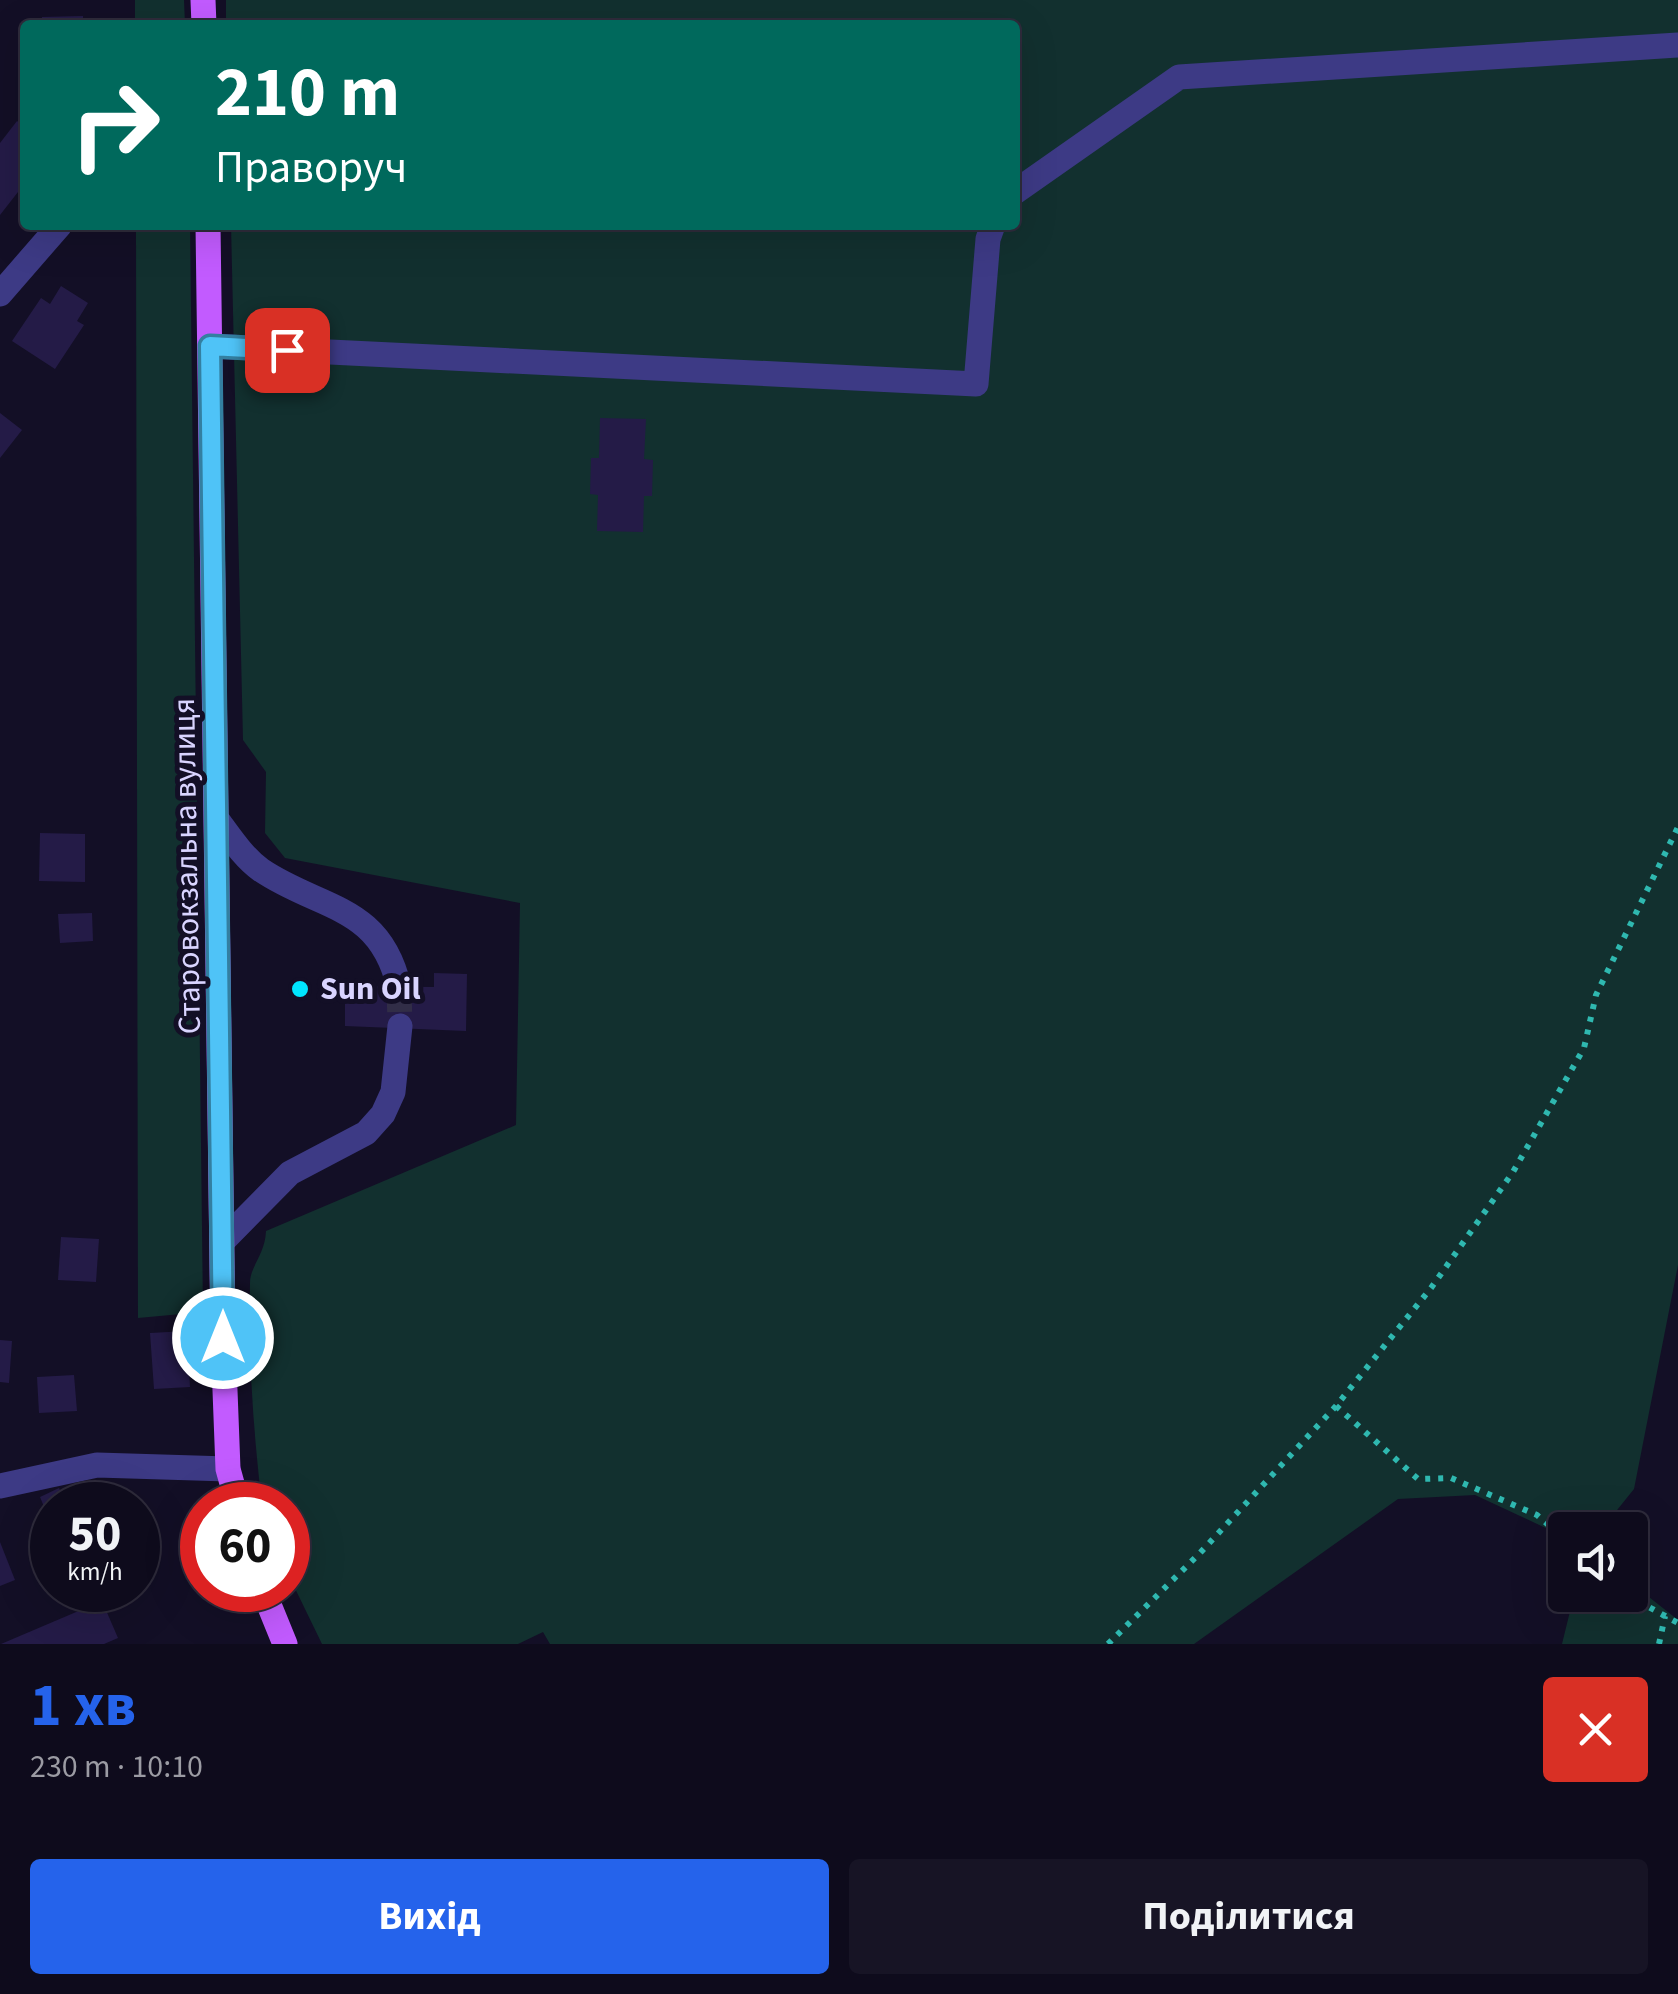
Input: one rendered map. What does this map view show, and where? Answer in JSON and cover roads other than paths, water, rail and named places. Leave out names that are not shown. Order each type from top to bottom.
[{"type":"main road","name":"Старовокзальна вулиця","points":[[208,230],[228,1470],[231,1482]]},
{"type":"main road","points":[[272,1612],[285,1644]]},
{"type":"street","points":[[1020,188],[1178,77],[1678,45]]},
{"type":"street","points":[[0,294],[56,230]]},
{"type":"street","points":[[210,346],[976,384],[991,230]]},
{"type":"street","points":[[219,822],[258,868],[322,899],[377,936],[387,948],[399,987]]},
{"type":"street","points":[[224,1240],[290,1173],[366,1133],[383,1114],[393,1092],[400,1026]]},
{"type":"street","points":[[0,1486],[98,1464],[228,1470]]},
{"type":"tunnel","points":[[399,987],[400,1026]]},
{"type":"place","name":"Sun Oil","points":[[300,989]]}]
